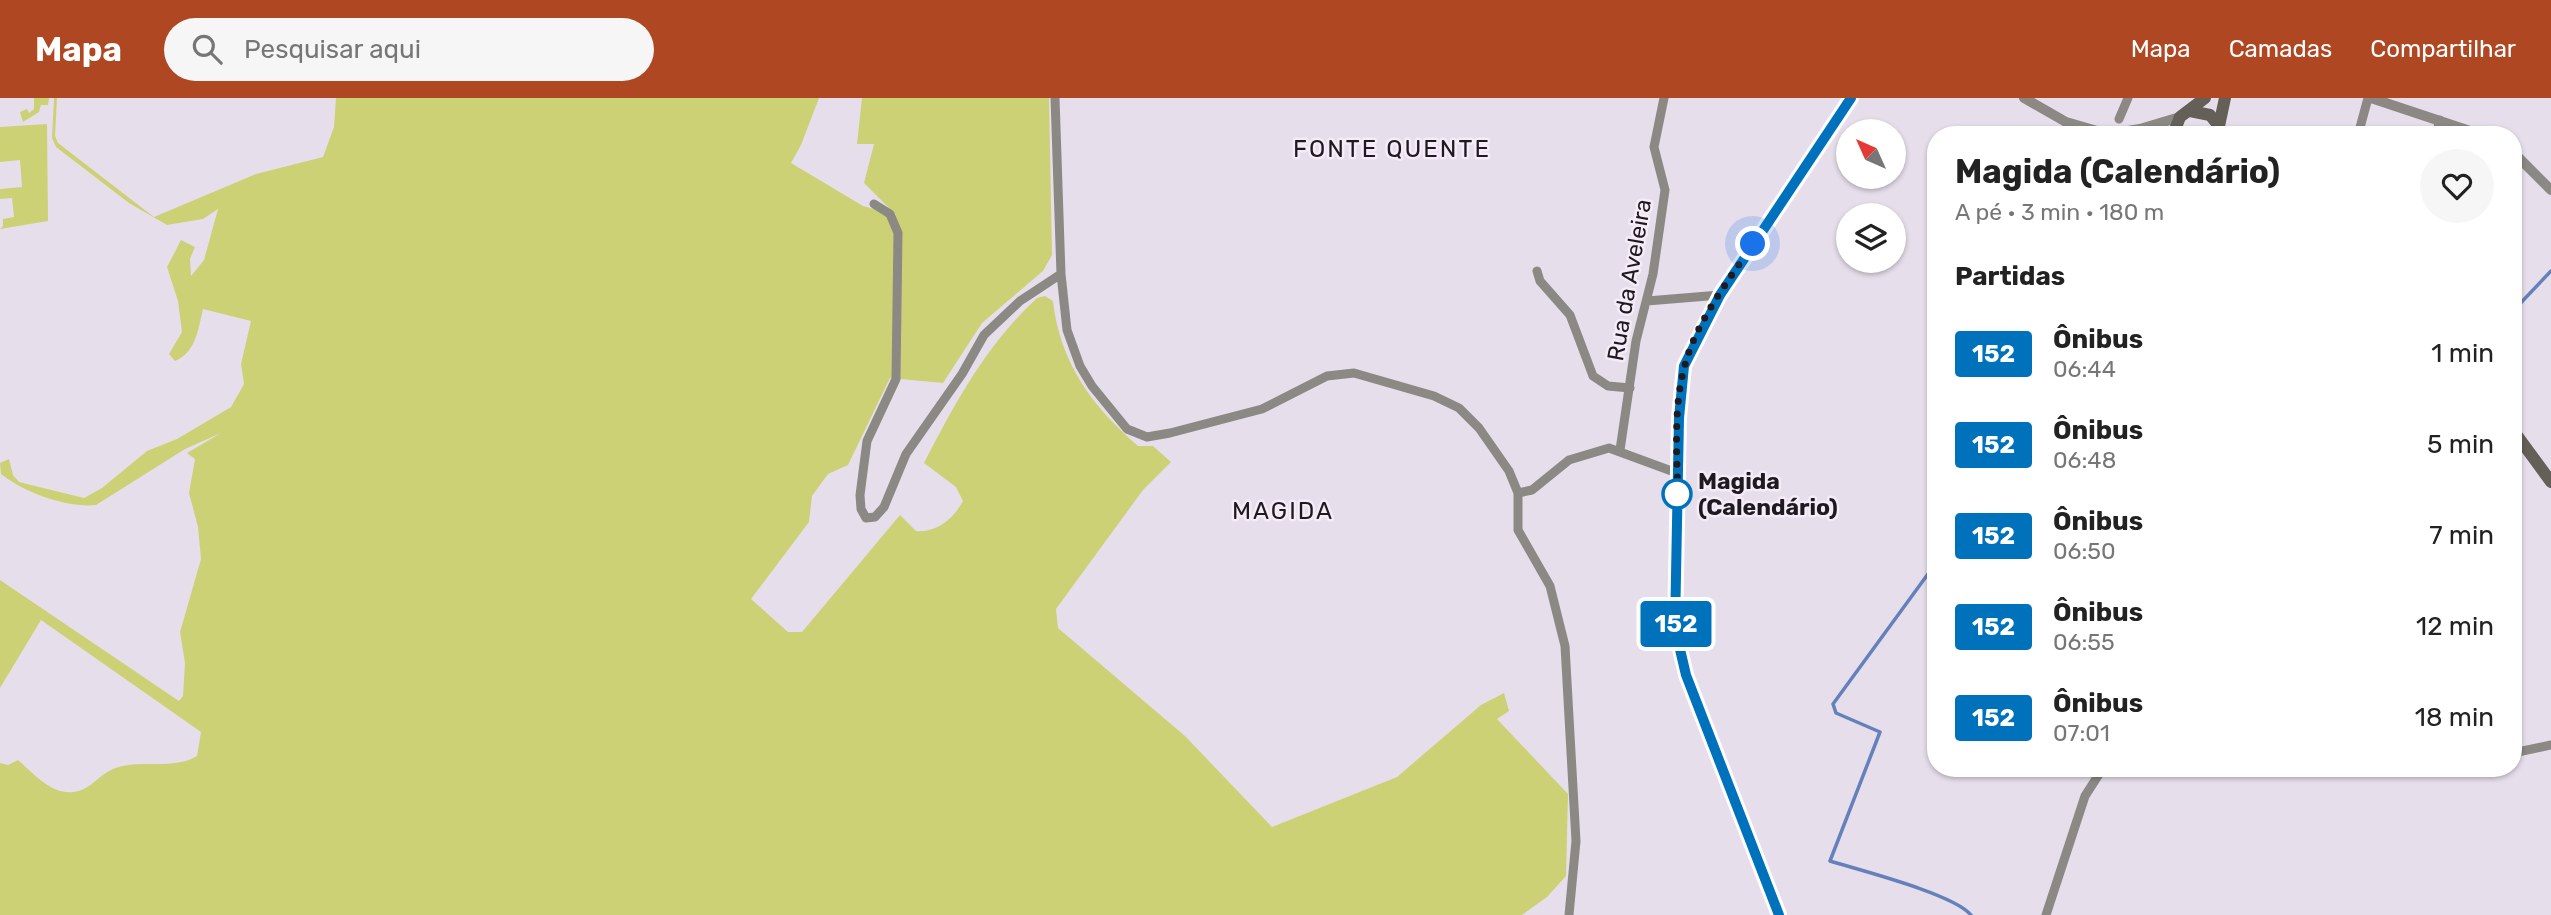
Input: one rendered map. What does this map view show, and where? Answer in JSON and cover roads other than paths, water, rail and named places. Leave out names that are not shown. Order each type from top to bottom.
[{"type":"main road","points":[[2178,126],[2185,114],[2205,98]]},
{"type":"main road","points":[[2222,126],[2225,98]]},
{"type":"main road","points":[[2185,114],[2210,115],[2218,126]]},
{"type":"main road","points":[[2522,442],[2551,482]]},
{"type":"street","points":[[1055,98],[1061,274],[1067,330],[1080,366],[1104,402],[1132,433],[1157,436],[1250,413],[1327,376],[1354,373],[1434,396],[1459,408],[1479,428],[1510,471],[1518,493],[1518,530],[1550,586],[1565,646],[1576,841],[1569,915]]},
{"type":"street","name":"Rua da Aveleira","points":[[1620,450],[1636,341],[1647,301],[1665,190],[1654,147],[1664,98]]},
{"type":"street","points":[[1779,915],[1681,659],[1675,628],[1677,473],[1684,366],[1720,295],[1852,98]]},
{"type":"street","points":[[2024,98],[2066,122],[2080,126]]},
{"type":"street","points":[[2119,119],[2128,98]]},
{"type":"street","points":[[2362,126],[2374,98],[2457,126]]},
{"type":"street","points":[[2154,126],[2185,114]]},
{"type":"street","points":[[2438,126],[2440,120]]},
{"type":"street","points":[[2522,161],[2551,190]]},
{"type":"street","points":[[874,204],[890,214],[898,233],[897,379],[867,441],[860,495],[861,509],[866,519],[876,517],[884,507],[906,454],[962,374],[984,335],[1020,301],[1061,274]]},
{"type":"street","points":[[1537,271],[1540,281],[1570,316],[1593,376],[1608,386],[1630,388]]},
{"type":"street","points":[[1647,301],[1720,295]]},
{"type":"street","points":[[1518,493],[1532,490],[1569,460],[1609,448],[1677,473]]},
{"type":"street","points":[[2522,751],[2551,745]]},
{"type":"street","points":[[2046,915],[2085,796],[2097,777]]},
{"type":"waterway","points":[[2522,302],[2551,271]]},
{"type":"waterway","points":[[1927,575],[1833,704],[1836,713],[1880,732],[1830,861],[1927,891],[1961,907],[1971,915]]},
{"type":"place","name":"Magida (Calendário)","points":[[1677,494]]},
{"type":"district","name":"FONTE QUENTE","points":[[1392,149]]},
{"type":"district","name":"MAGIDA","points":[[1283,511]]}]
